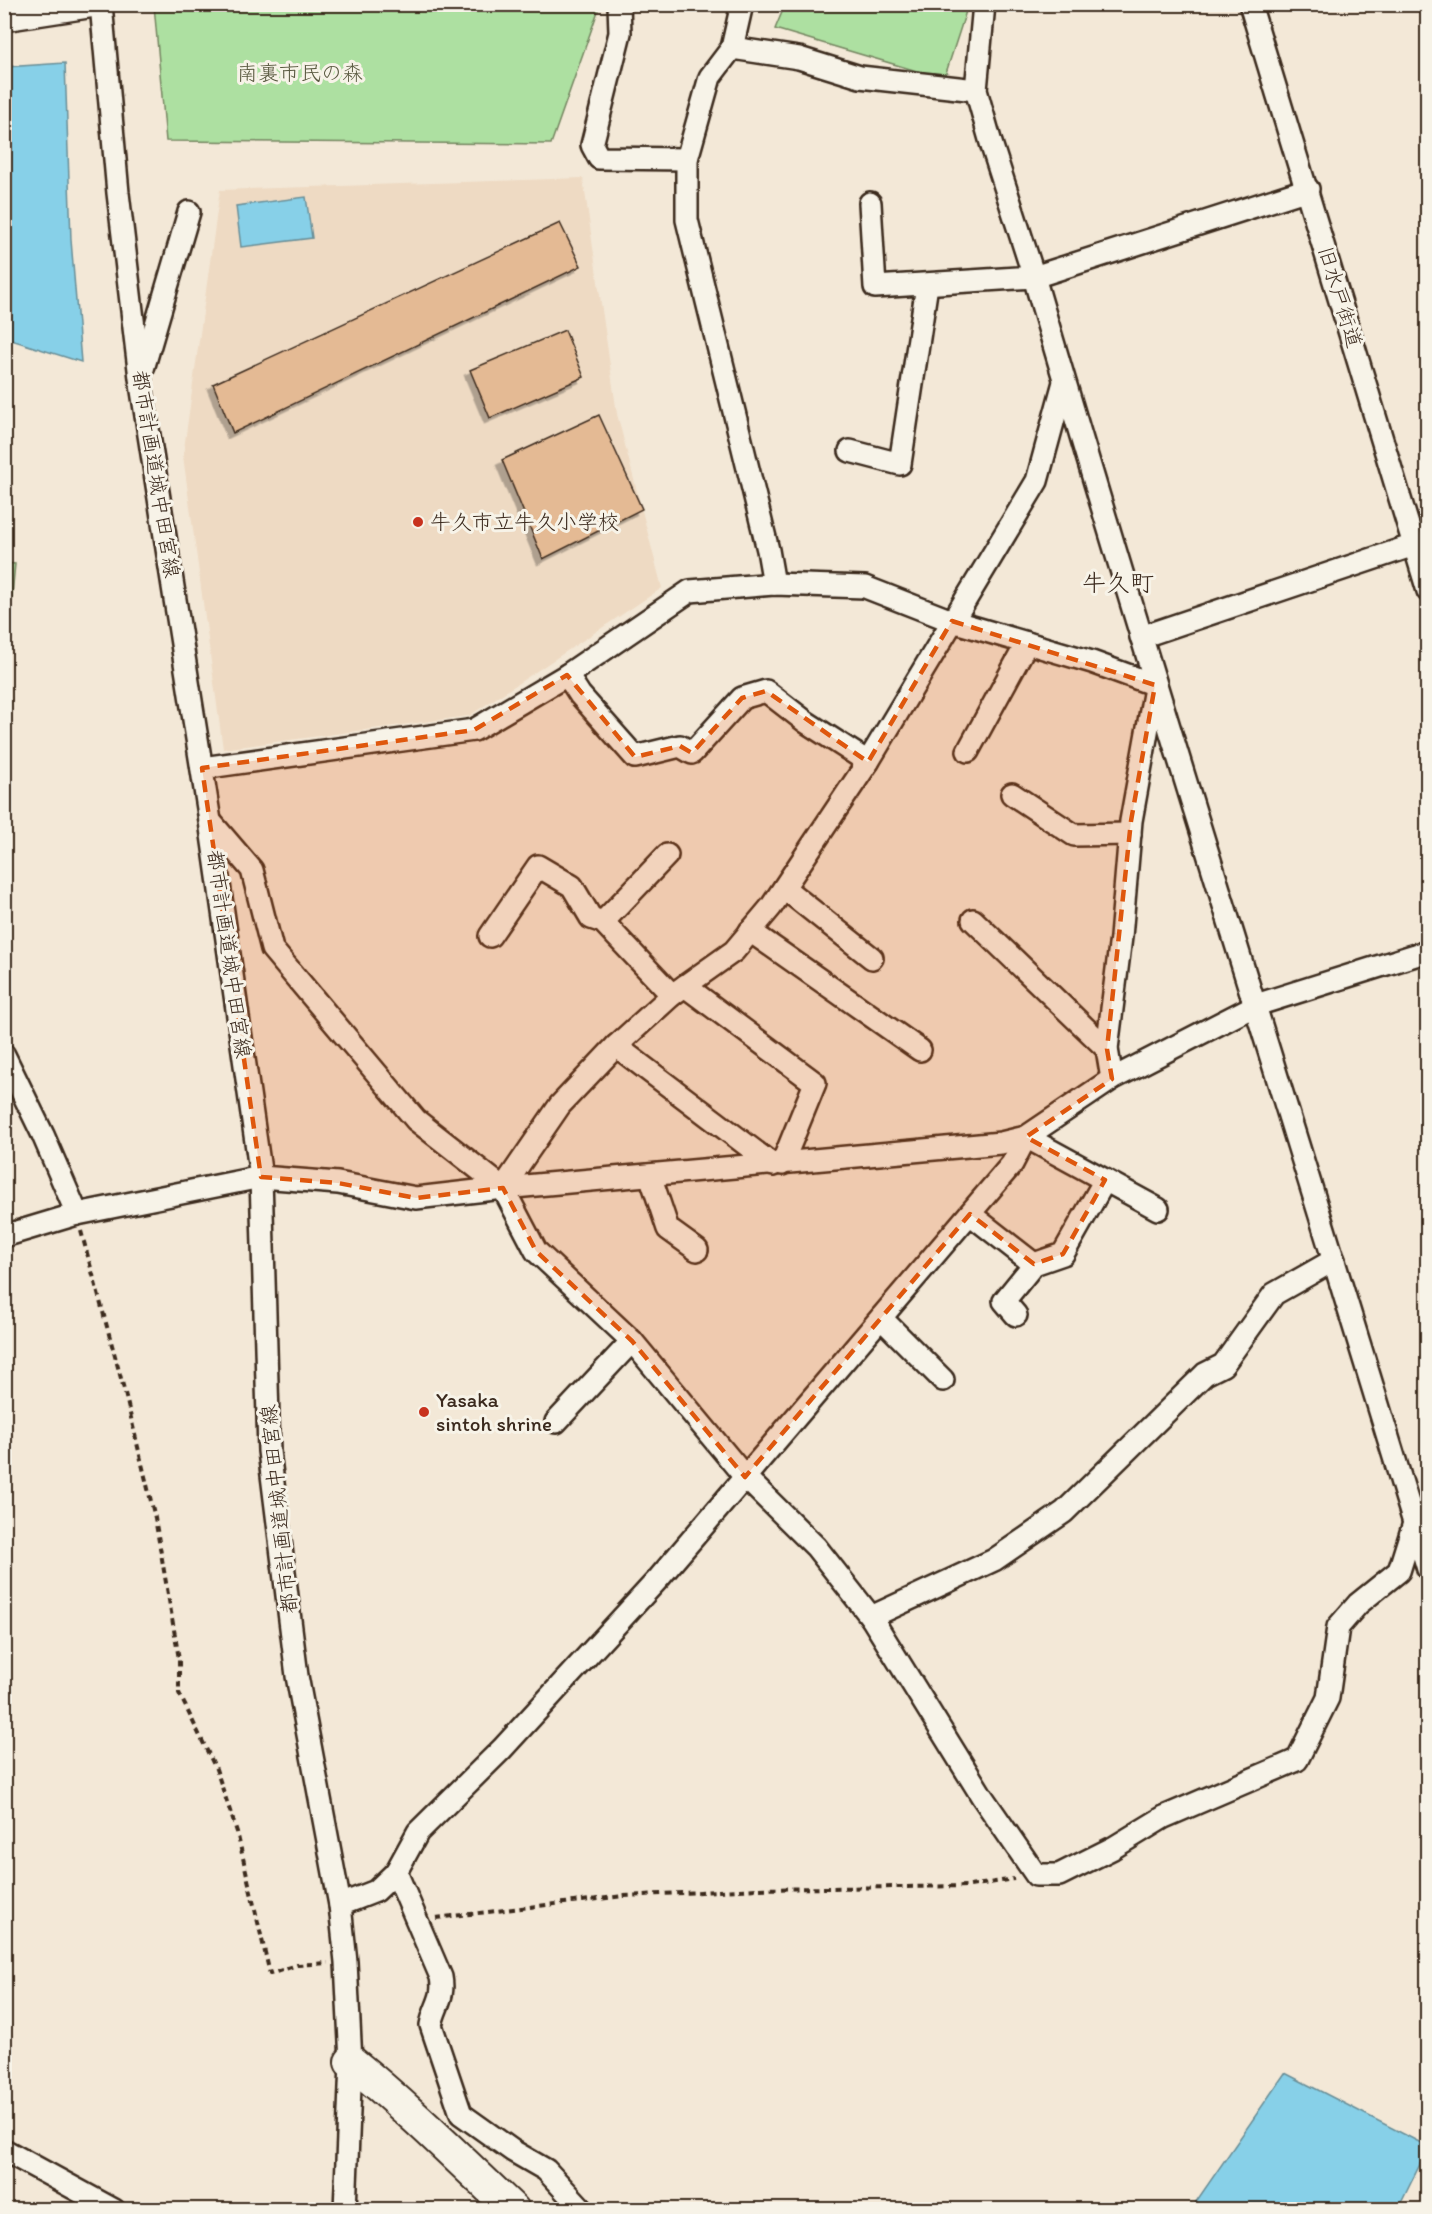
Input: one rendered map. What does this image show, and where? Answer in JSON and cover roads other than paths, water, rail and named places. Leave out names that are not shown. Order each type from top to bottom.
[{"type":"highway","points":[[351,2062],[394,2097],[513,2210]]},
{"type":"street","points":[[619,4],[620,33],[592,145],[599,158],[687,159]]},
{"type":"street","points":[[742,4],[732,48],[710,77],[687,159],[687,220],[763,527],[774,584]]},
{"type":"street","points":[[984,4],[976,90],[1155,685],[1256,1005],[1428,1569]]},
{"type":"street","name":"旧水戸街道","points":[[1250,4],[1420,555],[1428,591]]},
{"type":"street","points":[[4,20],[101,5]]},
{"type":"street","name":"都市計画道城中田宮線","points":[[101,5],[118,192],[140,378],[202,768],[261,1177],[269,1451],[297,1676],[340,1905],[346,1962],[351,2062],[345,2210]]},
{"type":"street","points":[[732,48],[799,58],[860,77],[976,90]]},
{"type":"street","points":[[870,203],[875,287],[1034,277],[1308,189]]},
{"type":"street","points":[[140,378],[189,212]]},
{"type":"street","points":[[850,451],[900,464],[927,285]]},
{"type":"street","points":[[503,1188],[560,1105],[616,1046],[679,991],[734,951],[771,908],[868,762],[1037,481],[1065,382]]},
{"type":"street","points":[[1141,637],[1420,555]]},
{"type":"street","points":[[202,768],[474,730],[567,675],[690,591],[774,584],[866,587],[952,621],[1092,662],[1155,685]]},
{"type":"street","points":[[968,751],[1028,643]]},
{"type":"street","points":[[567,675],[580,694],[635,757],[680,746],[692,753],[742,698],[766,691],[806,723],[868,762]]},
{"type":"street","points":[[1112,1079],[1107,1049],[1121,937],[1130,834],[1155,685]]},
{"type":"street","points":[[1012,794],[1074,835],[1130,834]]},
{"type":"street","points":[[210,821],[252,870],[272,949],[416,1120],[503,1188],[536,1251],[632,1341],[745,1477],[816,1547],[871,1617],[983,1798],[1036,1875],[1059,1875],[1113,1848],[1164,1817],[1297,1760],[1329,1698],[1338,1627],[1358,1604],[1399,1571],[1414,1523]]},
{"type":"street","points":[[603,922],[667,855]]},
{"type":"street","points":[[490,936],[538,866],[572,886],[591,918],[603,922],[679,991],[815,1083],[778,1165]]},
{"type":"street","points":[[784,888],[872,958]]},
{"type":"street","points":[[973,920],[1107,1049]]},
{"type":"street","points":[[750,931],[920,1050]]},
{"type":"street","points":[[4,1236],[77,1214],[261,1177],[338,1183],[416,1198],[1000,1143],[1026,1137],[1112,1079],[1256,1005],[1428,951]]},
{"type":"street","points":[[616,1046],[778,1165]]},
{"type":"street","points":[[4,1055],[43,1135],[77,1214]]},
{"type":"street","points":[[1026,1137],[1158,1209]]},
{"type":"street","points":[[340,1905],[376,1891],[396,1872],[418,1832],[502,1749],[659,1578],[1012,1164],[1026,1137]]},
{"type":"street","points":[[650,1175],[668,1229],[697,1250]]},
{"type":"street","points":[[1016,1315],[1004,1301],[1034,1264],[1063,1254],[1105,1180]]},
{"type":"street","points":[[970,1214],[1034,1264]]},
{"type":"street","points":[[871,1617],[994,1560],[1064,1512],[1205,1374],[1223,1365],[1274,1294],[1334,1260]]},
{"type":"street","points":[[881,1318],[943,1380]]},
{"type":"street","points":[[556,1422],[632,1341]]},
{"type":"street","points":[[396,1872],[441,1977],[443,1990],[433,2013],[431,2025],[461,2114],[513,2151],[546,2170],[583,2210]]},
{"type":"street","points":[[4,2150],[114,2210]]},
{"type":"water","points":[[65,63],[71,240],[81,362],[5,338],[5,67]]},
{"type":"water","points":[[306,197],[312,238],[241,247],[236,206]]},
{"type":"water","points":[[1285,2073],[1427,2146],[1398,2209],[1191,2209]]},
{"type":"place","name":"牛久市立牛久小学校","points":[[418,522]]},
{"type":"place","name":"Yasaka sintoh shrine","points":[[424,1412]]},
{"type":"district","name":"牛久町","points":[[1118,583]]},
{"type":"park label","name":"南裏市民の森","points":[[300,73]]}]
